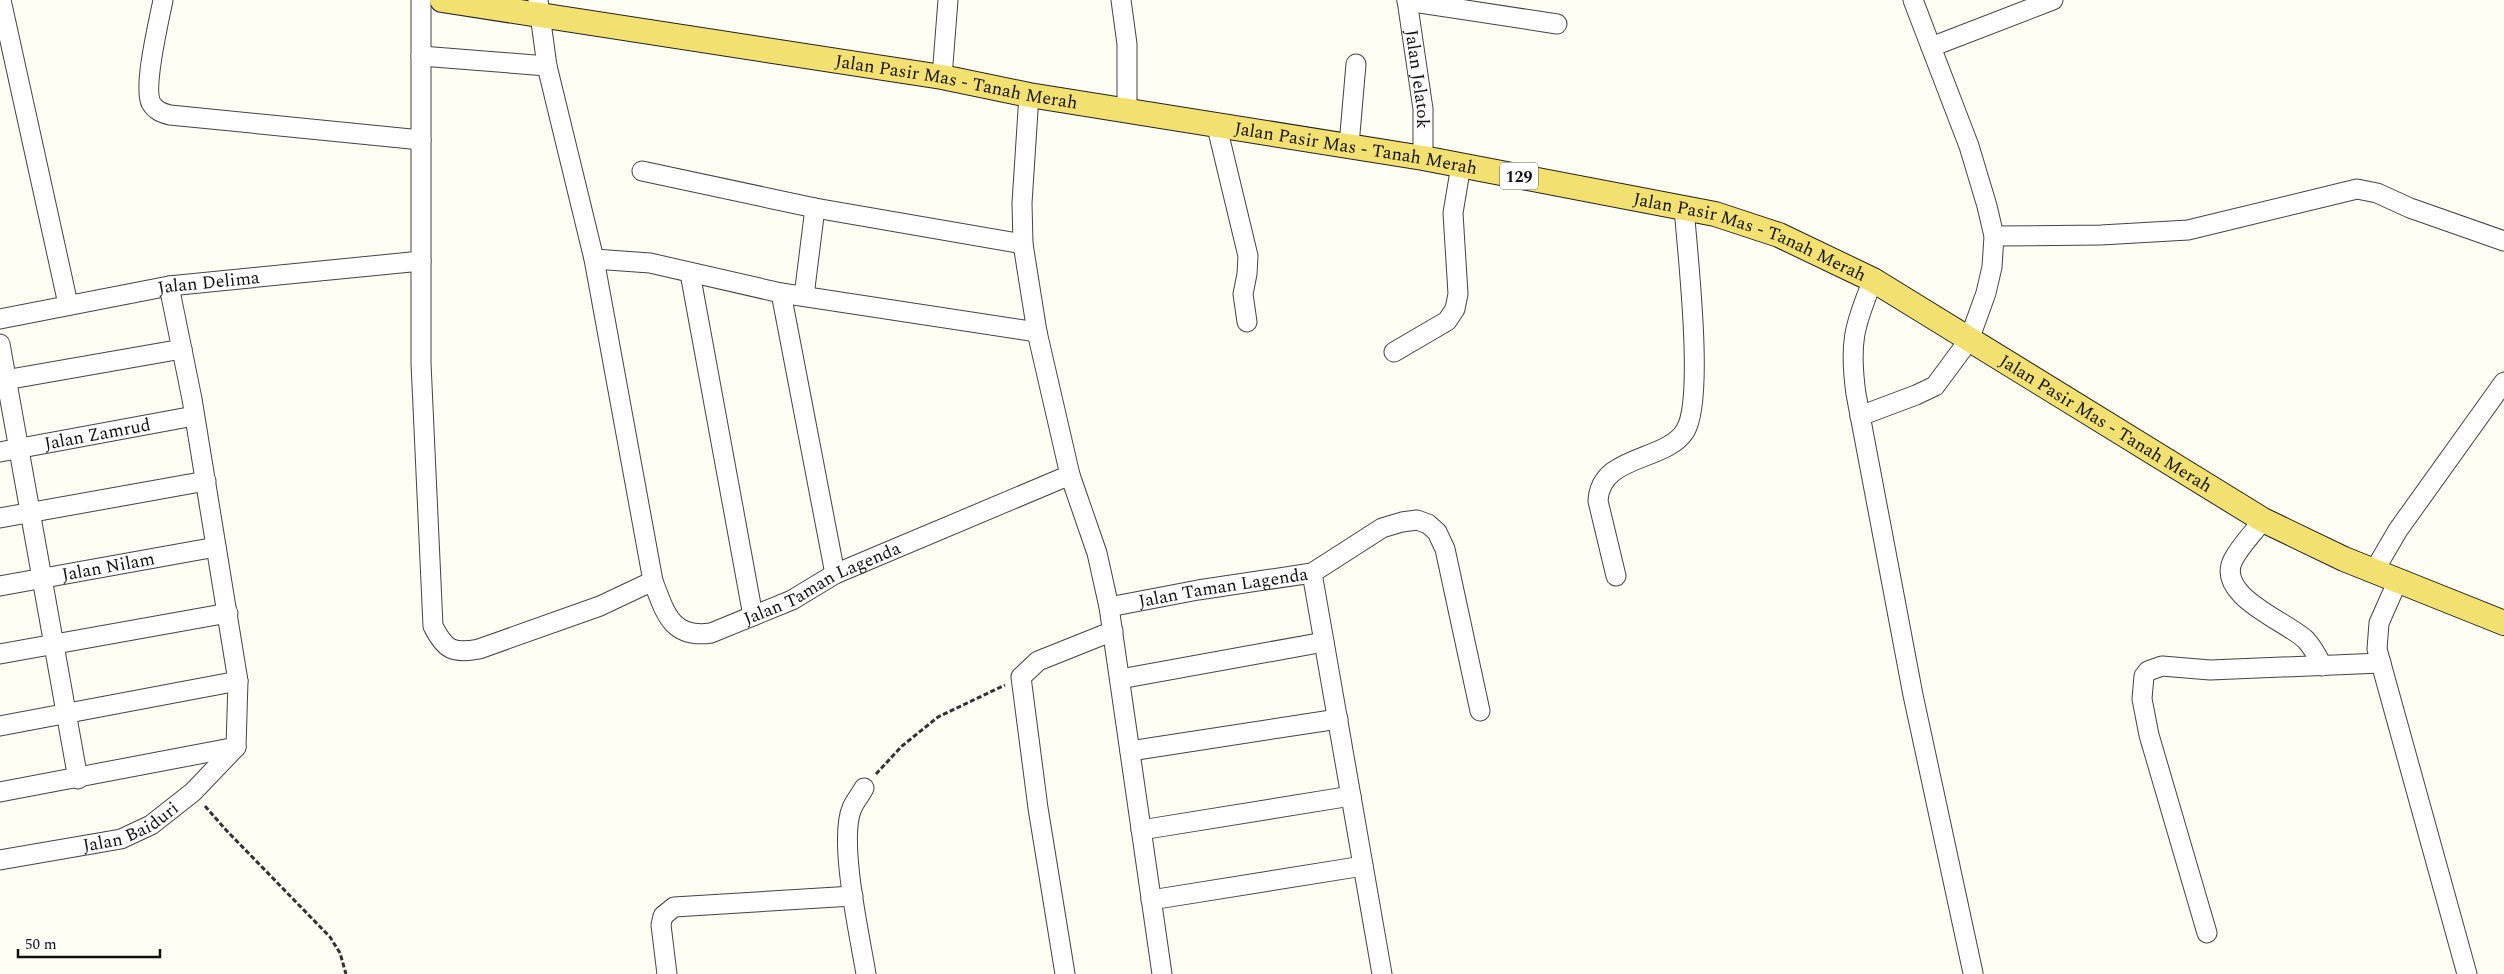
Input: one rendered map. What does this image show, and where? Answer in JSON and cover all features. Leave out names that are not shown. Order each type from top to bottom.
[{"type":"main road","name":"Jalan Pasir Mas - Tanah Merah","points":[[442,0],[540,8],[942,77],[1029,94],[1349,145],[1715,214],[1779,235],[1873,280],[2264,520],[2374,571],[2504,623]]},
{"type":"street","points":[[1,0],[68,304]]},
{"type":"street","points":[[163,0],[148,84],[150,102],[160,112],[170,115],[421,140]]},
{"type":"street","points":[[420,0],[422,373],[432,626],[446,647],[460,652],[478,649],[600,606],[652,581]]},
{"type":"street","points":[[942,77],[948,0]]},
{"type":"street","points":[[1121,0],[1127,44],[1127,109]]},
{"type":"street","points":[[1407,0],[1557,24]]},
{"type":"street","name":"Jalan Jelatok","points":[[1407,0],[1423,109],[1423,158]]},
{"type":"street","points":[[1860,416],[1916,396],[1935,386],[1969,340],[1992,267],[1994,236],[1969,146],[1913,0]]},
{"type":"street","points":[[1931,47],[2053,0]]},
{"type":"street","name":"Jalan Taman Lagenda","points":[[540,8],[547,66],[594,259],[652,581],[666,614],[674,625],[687,633],[698,635],[711,633],[792,600],[835,574],[1070,474]]},
{"type":"street","points":[[421,56],[547,66]]},
{"type":"street","points":[[1349,145],[1356,64]]},
{"type":"street","points":[[1029,94],[1022,203],[1023,244],[1037,332],[1070,474],[1097,553],[1109,607],[1162,974]]},
{"type":"street","points":[[1216,123],[1248,256],[1243,294],[1247,322]]},
{"type":"street","points":[[1394,352],[1447,321],[1455,309],[1458,294],[1453,213],[1461,165]]},
{"type":"street","points":[[642,171],[815,208],[1023,244]]},
{"type":"street","points":[[1994,236],[2101,235],[2188,230],[2357,189],[2377,193],[2410,208],[2504,241]]},
{"type":"street","points":[[1616,576],[1598,501],[1599,490],[1604,480],[1621,467],[1678,440],[1686,431],[1692,413],[1694,373],[1684,207]]},
{"type":"street","points":[[804,296],[815,208]]},
{"type":"street","points":[[594,259],[650,264],[781,293],[1037,332]]},
{"type":"street","name":"Jalan Delima","points":[[0,319],[68,304],[169,286],[421,261]]},
{"type":"street","points":[[690,273],[752,616]]},
{"type":"street","points":[[1873,280],[1858,318],[1852,346],[1853,374],[1913,695],[1973,973]]},
{"type":"street","points":[[0,792],[78,779],[236,746],[238,681],[228,612],[206,481],[169,286]]},
{"type":"street","points":[[781,293],[835,574]]},
{"type":"street","points":[[0,344],[4,380],[20,449],[78,779]]},
{"type":"street","points":[[4,380],[182,349]]},
{"type":"street","points":[[2374,571],[2398,530],[2504,382]]},
{"type":"street","name":"Jalan Zamrud","points":[[0,452],[194,416]]},
{"type":"street","points":[[0,518],[206,481]]},
{"type":"street","name":"Jalan Taman Lagenda","points":[[1109,607],[1198,590],[1312,572],[1382,528],[1417,520],[1428,524],[1438,532],[1445,549],[1480,711]]},
{"type":"street","points":[[2264,520],[2233,560],[2231,576],[2239,591],[2252,605],[2305,639],[2322,666]]},
{"type":"street","name":"Jalan Nilam","points":[[0,586],[216,547]]},
{"type":"street","points":[[1312,572],[1382,974]]},
{"type":"street","points":[[2398,580],[2379,623],[2377,649],[2467,974]]},
{"type":"street","points":[[0,654],[228,612]]},
{"type":"street","points":[[1065,974],[1038,808],[1021,677],[1038,661],[1113,631]]},
{"type":"street","points":[[1120,679],[1324,642]]},
{"type":"street","points":[[2207,933],[2149,735],[2142,699],[2144,676],[2148,672],[2162,666],[2210,670],[2381,664]]},
{"type":"street","points":[[0,726],[238,681]]},
{"type":"street","points":[[1130,751],[1338,719]]},
{"type":"street","name":"Jalan Baiduri","points":[[0,860],[121,839],[151,825],[193,792],[236,746]]},
{"type":"street","points":[[864,788],[852,808],[847,832],[853,896],[866,974]]},
{"type":"street","points":[[1141,830],[1351,796]]},
{"type":"street","points":[[1151,900],[1363,866]]},
{"type":"street","points":[[667,974],[661,924],[663,916],[674,907],[853,896]]},
{"type":"path","points":[[864,788],[902,746],[938,717],[1021,677]]},
{"type":"path","points":[[193,792],[226,830],[330,937],[340,953],[346,974]]}]
